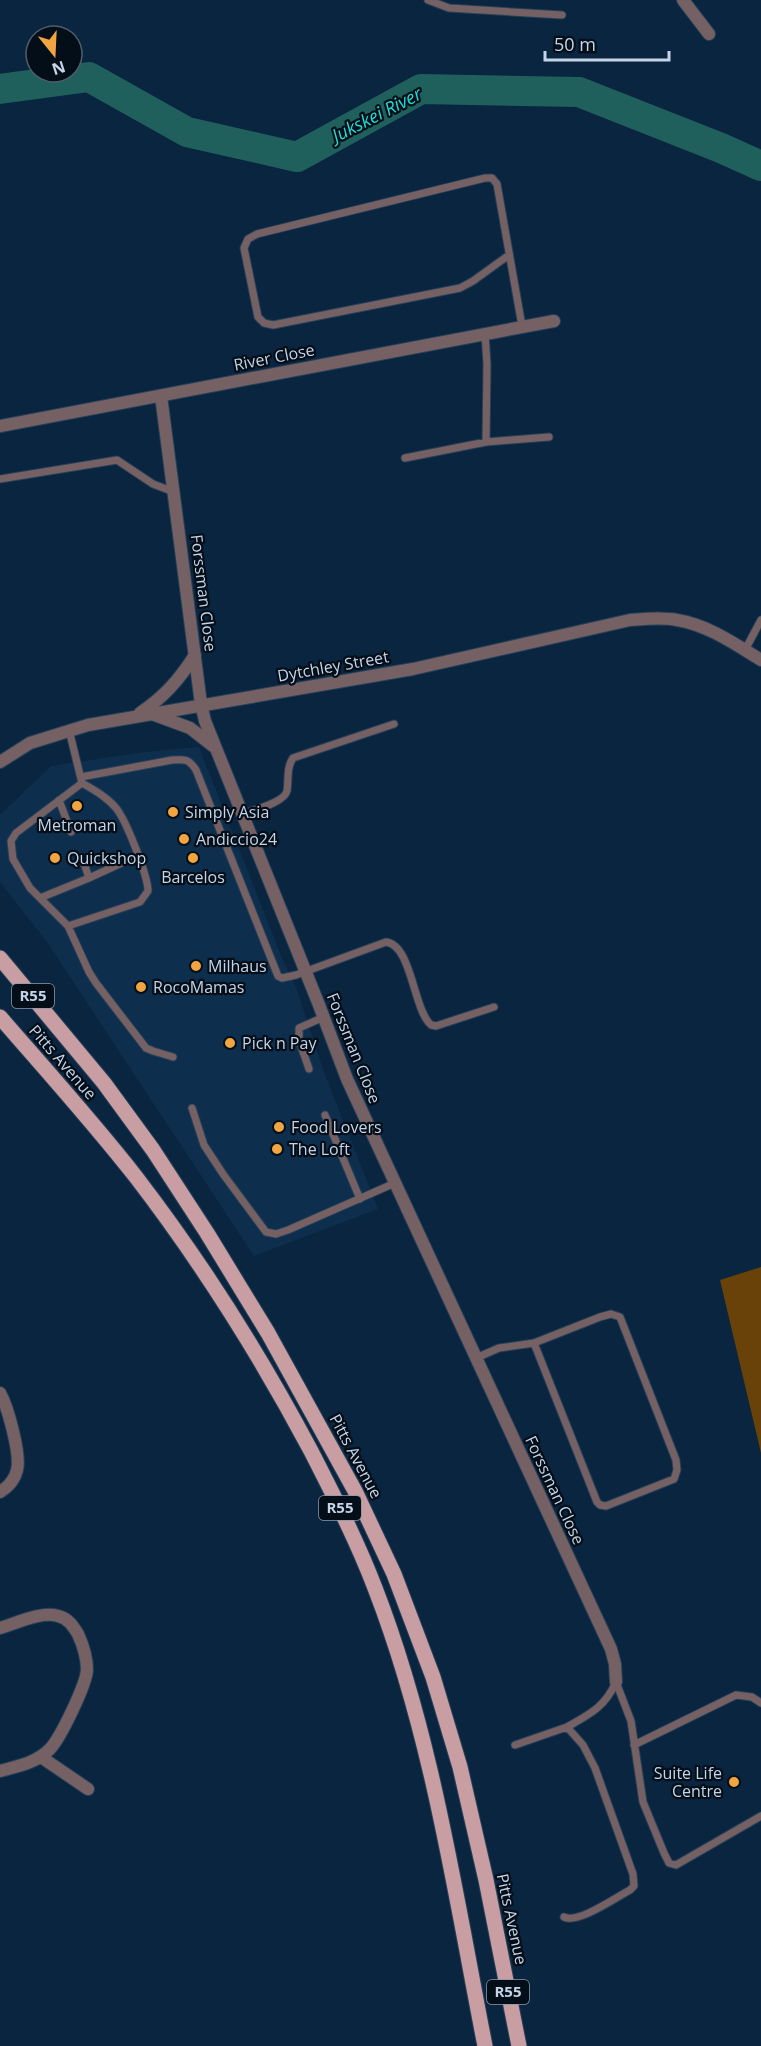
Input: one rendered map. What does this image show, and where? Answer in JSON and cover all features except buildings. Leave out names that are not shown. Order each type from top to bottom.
[{"type":"main road","name":"Pitts Avenue","points":[[3,960],[104,1083],[153,1150],[207,1233],[268,1334],[360,1501],[394,1574],[433,1677],[460,1767],[486,1880],[519,2046]]},
{"type":"main road","name":"Pitts Avenue","points":[[0,1017],[136,1177],[210,1279],[282,1396],[335,1498],[375,1588],[408,1686],[431,1773],[485,2046]]},
{"type":"street","points":[[683,0],[709,34]]},
{"type":"street","name":"River Close","points":[[0,426],[554,321]]},
{"type":"street","name":"Forssman Close","points":[[161,396],[201,704],[214,746],[306,971],[347,1079],[611,1648],[616,1682]]},
{"type":"street","name":"Dytchley Street","points":[[0,762],[30,743],[69,730],[150,713],[413,669],[630,620],[655,618],[677,620],[699,626],[716,633],[761,660]]},
{"type":"street","points":[[136,716],[177,683],[195,656]]},
{"type":"street","points":[[150,713],[190,728],[214,746]]},
{"type":"street","points":[[0,1393],[9,1413],[18,1469],[11,1482],[0,1492]]},
{"type":"street","points":[[0,1628],[37,1617],[60,1616],[74,1627],[86,1657],[87,1670],[85,1681],[51,1748],[41,1757],[27,1764],[0,1771]]},
{"type":"street","points":[[41,1757],[88,1789]]},
{"type":"lane","points":[[428,0],[449,8],[562,15]]},
{"type":"lane","points":[[509,255],[460,288],[273,325],[264,323],[258,317],[244,248],[248,239],[257,234],[484,178],[492,178],[496,184],[509,255],[522,326]]},
{"type":"lane","points":[[485,334],[486,442]]},
{"type":"lane","points":[[405,458],[486,442],[549,437]]},
{"type":"lane","points":[[0,479],[117,460],[153,484],[174,492]]},
{"type":"lane","points":[[745,650],[761,620]]},
{"type":"lane","points":[[242,814],[282,799],[287,793],[289,765],[292,758],[394,724]]},
{"type":"lane","points":[[68,926],[140,902],[148,891],[125,824],[117,809],[82,780],[69,730]]},
{"type":"lane","points":[[173,1057],[153,1051],[141,1041],[89,972],[68,926],[30,888],[13,859],[11,841],[16,833],[82,780],[172,760],[187,759],[196,770],[278,976],[282,978],[306,971],[375,945],[391,942],[402,956],[424,1016],[431,1025],[436,1026],[494,1007]]},
{"type":"lane","points":[[59,800],[71,832]]},
{"type":"lane","points":[[40,897],[137,856]]},
{"type":"lane","points":[[84,863],[89,878]]},
{"type":"lane","points":[[309,1069],[299,1040],[299,1029],[324,1017]]},
{"type":"lane","points":[[192,1108],[204,1145],[266,1232],[276,1234],[288,1230],[395,1183]]},
{"type":"lane","points":[[325,1115],[360,1198]]},
{"type":"lane","points":[[476,1358],[500,1348],[534,1342],[600,1317],[611,1314],[621,1317],[676,1460],[678,1470],[674,1479],[606,1506],[600,1505],[534,1342]]},
{"type":"lane","points":[[515,1745],[567,1727],[595,1711],[609,1696],[616,1682]]},
{"type":"lane","points":[[616,1682],[631,1721],[643,1802],[669,1863],[676,1865],[761,1816]]},
{"type":"lane","points":[[634,1745],[736,1695],[752,1696],[761,1703]]},
{"type":"lane","points":[[564,1917],[568,1920],[579,1917],[634,1886],[595,1768],[583,1745],[567,1727]]},
{"type":"shaded area","points":[[199,747],[282,958],[297,990],[324,1072],[378,1209],[254,1256],[47,942],[0,882],[0,815],[51,766],[144,752]]},
{"type":"shaded area","points":[[761,1267],[761,1453],[720,1280]]},
{"type":"waterway","name":"Jukskei River","points":[[0,89],[89,77],[187,132],[297,157],[421,89],[579,92],[761,166]]},
{"type":"place","name":"Metroman","points":[[77,806]]},
{"type":"place","name":"Simply Asia","points":[[173,812]]},
{"type":"place","name":"Andiccio24","points":[[184,839]]},
{"type":"place","name":"Quickshop","points":[[55,858]]},
{"type":"place","name":"Barcelos","points":[[193,858]]},
{"type":"place","name":"Milhaus","points":[[196,966]]},
{"type":"place","name":"RocoMamas","points":[[141,987]]},
{"type":"place","name":"Pick n Pay","points":[[230,1043]]},
{"type":"place","name":"Food Lovers","points":[[279,1127]]},
{"type":"place","name":"The Loft","points":[[277,1149]]},
{"type":"place","name":"Suite Life Centre","points":[[734,1782]]}]
